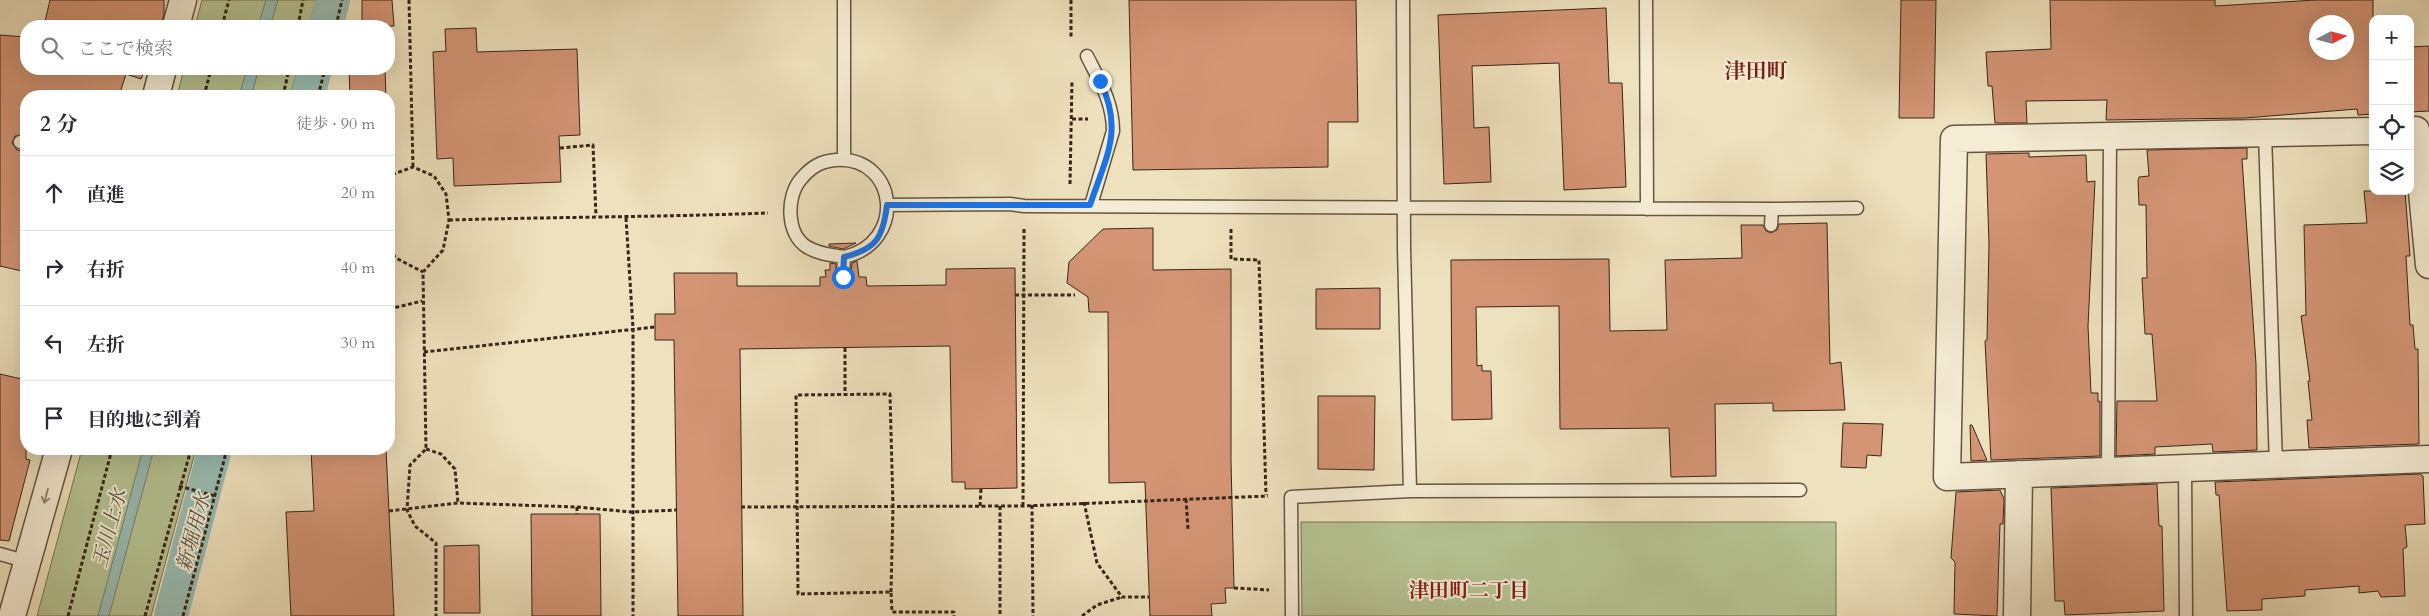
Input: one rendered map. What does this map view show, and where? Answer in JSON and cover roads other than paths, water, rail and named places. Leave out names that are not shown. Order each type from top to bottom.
[{"type":"street","points":[[178,20],[183,0]]},
{"type":"street","points":[[158,90],[162,75]]},
{"type":"street","points":[[2418,130],[2429,264]]},
{"type":"street","points":[[2369,131],[1954,139],[1947,477],[2429,459]]},
{"type":"street","points":[[12,616],[56,455]]},
{"type":"street","points":[[2017,616],[2019,474]]},
{"type":"lane","points":[[844,0],[844,160]]},
{"type":"lane","points":[[1403,0],[1404,207],[1410,490]]},
{"type":"lane","points":[[1646,0],[1647,209]]},
{"type":"lane","points":[[1087,56],[1109,99],[1113,119],[1113,131],[1090,205]]},
{"type":"lane","points":[[2265,134],[2276,465]]},
{"type":"lane","points":[[2108,471],[2110,136]]},
{"type":"lane","points":[[844,160],[869,167],[882,183],[887,205],[884,228],[873,244],[858,254],[844,257],[822,254],[807,247],[797,237],[790,212],[795,186],[808,170],[823,161],[844,160]]},
{"type":"lane","points":[[887,205],[1010,204],[1024,206],[1070,204],[1772,210],[1857,208]]},
{"type":"lane","points":[[1771,225],[1772,210]]},
{"type":"lane","points":[[843,277],[844,257]]},
{"type":"lane","points":[[2184,468],[2186,616]]},
{"type":"lane","points":[[1292,616],[1291,497],[1410,490],[1800,490]]},
{"type":"lane","points":[[0,554],[28,562]]},
{"type":"water","points":[[266,0],[278,0],[272,20],[260,20]]},
{"type":"water","points":[[245,75],[257,75],[253,90],[241,90]]},
{"type":"water","points":[[141,455],[152,455],[109,616],[98,616]]},
{"type":"waterway","name":"新堀用水","points":[[328,20],[333,0]]},
{"type":"waterway","name":"新堀用水","points":[[310,90],[313,75]]},
{"type":"waterway","name":"新堀用水","points":[[171,616],[213,455]]},
{"type":"district","name":"津田町","points":[[1756,71]]},
{"type":"district","name":"津田町二丁目","points":[[1469,590]]},
{"type":"water label","name":"玉川上水","points":[[109,528]]}]
